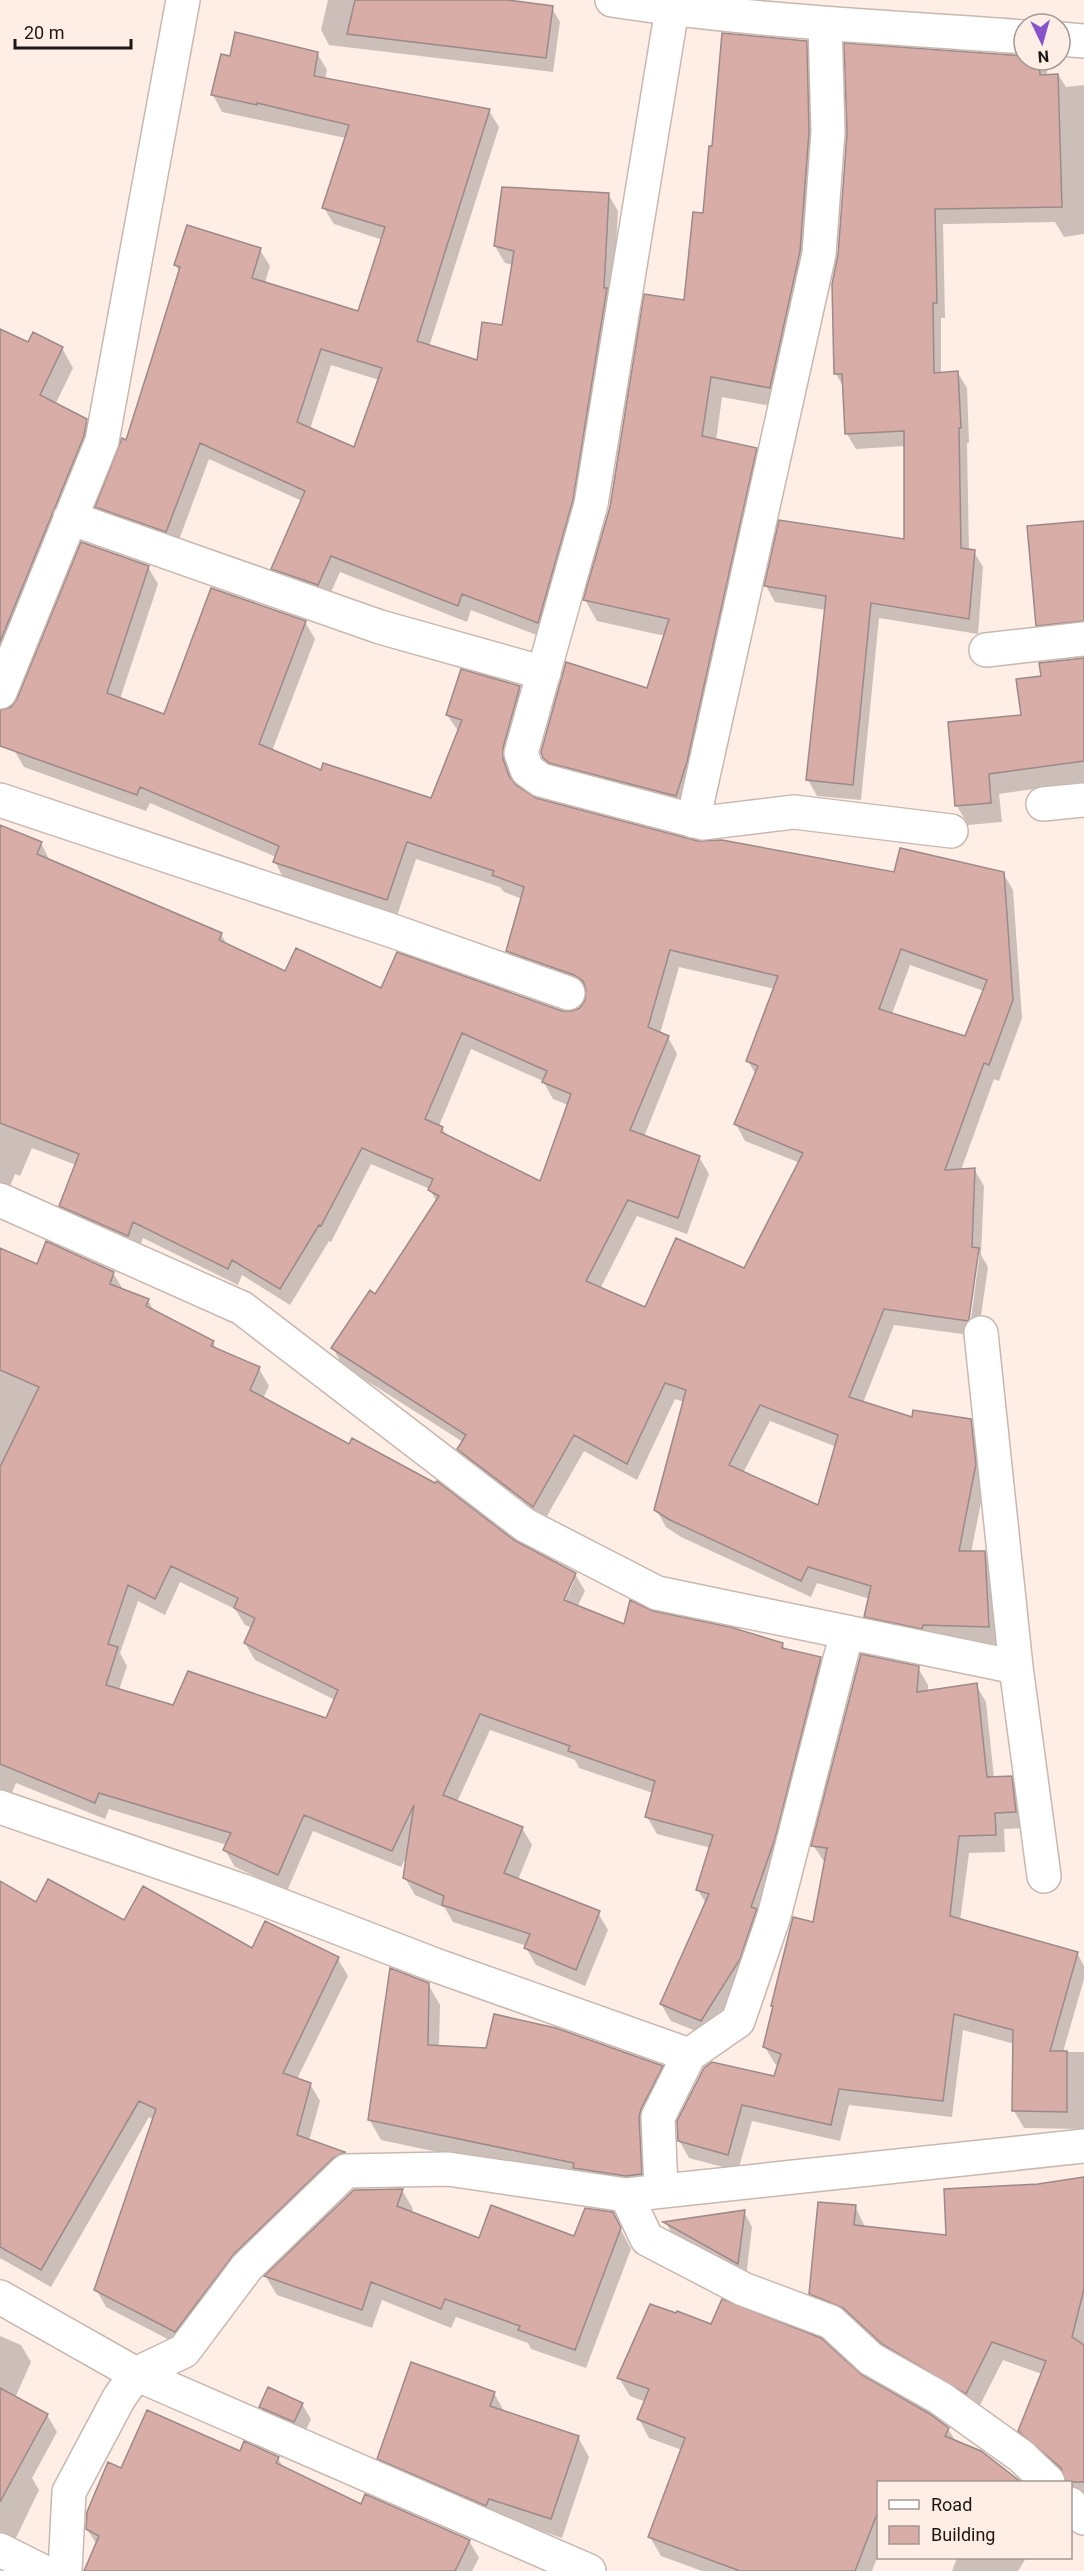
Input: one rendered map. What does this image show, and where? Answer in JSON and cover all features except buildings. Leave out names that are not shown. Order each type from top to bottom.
[{"type":"street","points":[[0,692],[102,441],[183,0]]},
{"type":"street","points":[[612,0],[672,9],[825,24],[1012,36]]},
{"type":"street","points":[[672,9],[591,504],[521,753],[527,770],[541,780],[693,821],[719,822],[794,812],[951,831]]},
{"type":"street","points":[[693,821],[819,254],[828,132],[825,24]]},
{"type":"street","points":[[70,518],[380,627],[544,673]]},
{"type":"street","points":[[986,650],[1084,639]]},
{"type":"street","points":[[0,800],[390,930],[568,993]]},
{"type":"street","points":[[1043,804],[1084,800]]},
{"type":"street","points":[[0,1200],[242,1308],[525,1525],[657,1593],[1016,1667]]},
{"type":"street","points":[[981,1333],[1016,1667],[1044,1876]]},
{"type":"street","points":[[661,2190],[657,2117],[689,2055],[738,2021],[774,1916],[847,1632]]},
{"type":"street","points":[[0,1807],[243,1891],[435,1965],[689,2055]]},
{"type":"street","points":[[65,2571],[69,2492],[119,2398],[136,2374],[184,2350],[247,2267],[346,2171],[448,2169],[626,2195],[1084,2146]]},
{"type":"street","points":[[626,2195],[647,2239],[742,2289],[831,2322],[871,2359],[940,2398],[1021,2456],[1047,2481]]},
{"type":"street","points":[[0,2296],[136,2374],[589,2571]]},
{"type":"street","points":[[1072,2505],[1084,2518]]},
{"type":"street","points":[[0,2550],[42,2571]]}]
